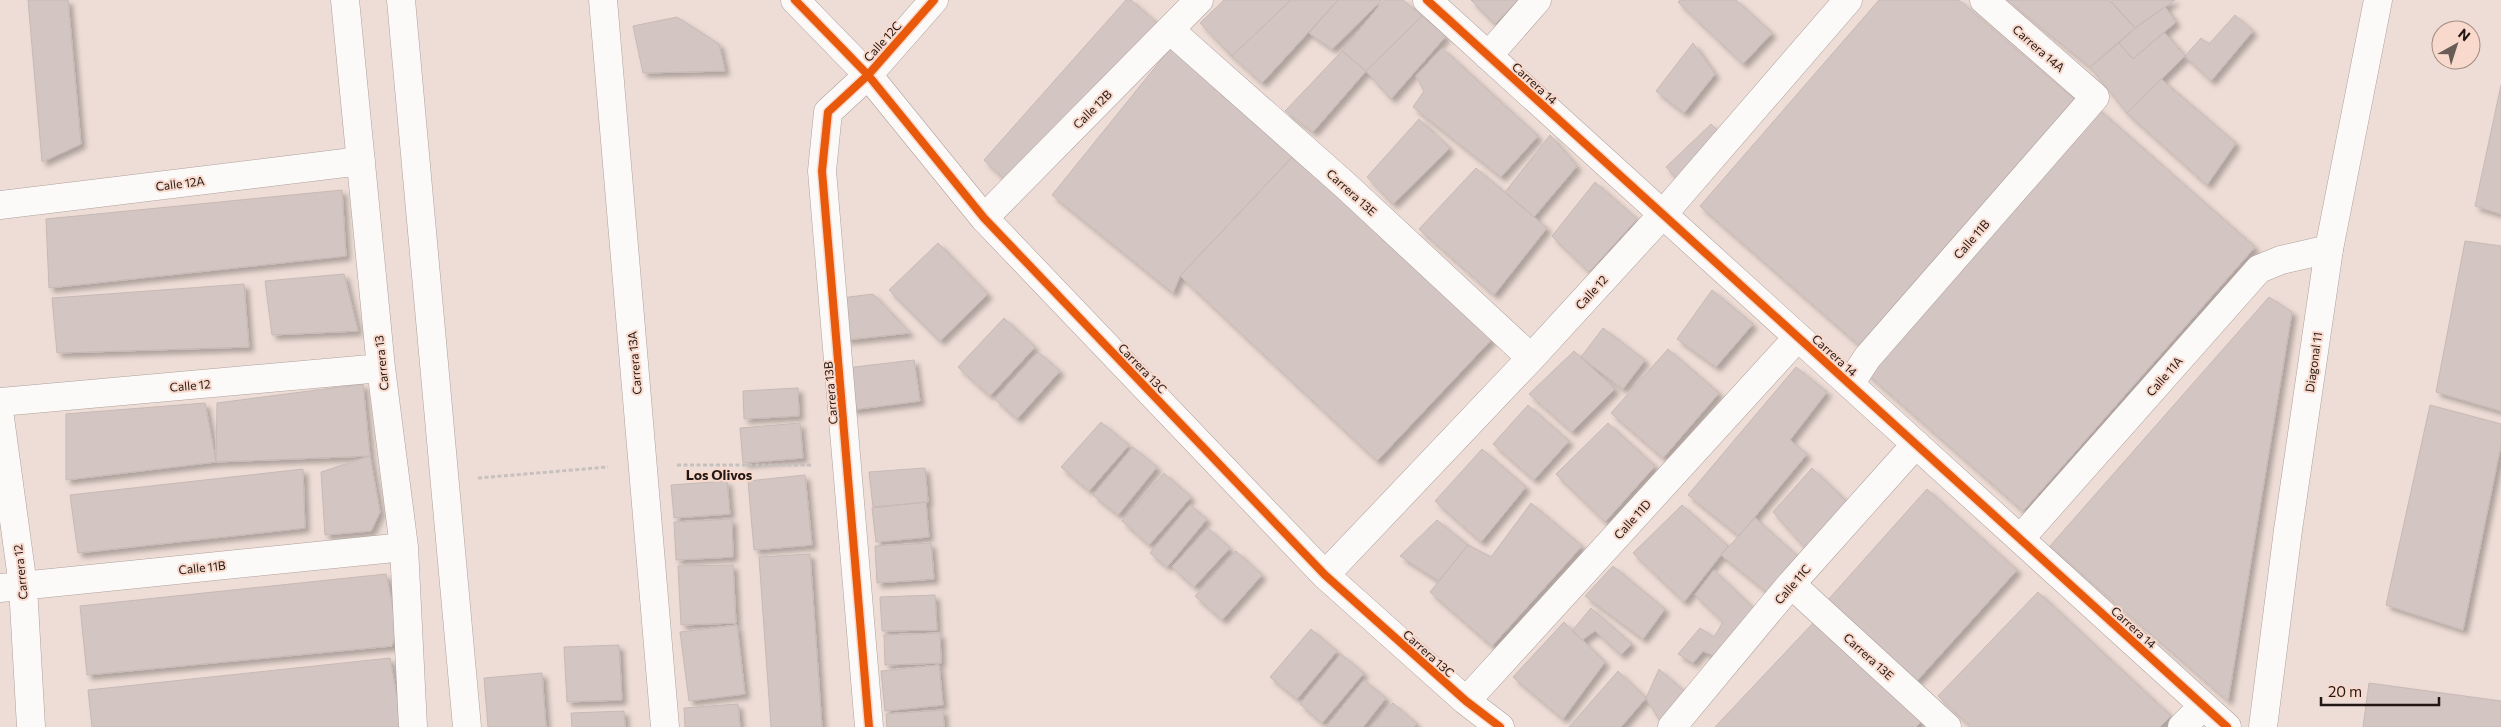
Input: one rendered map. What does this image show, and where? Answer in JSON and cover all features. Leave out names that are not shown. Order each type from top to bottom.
[{"type":"street","name":"Carrera 13","points":[[344,0],[381,368],[404,546],[413,727]]},
{"type":"street","points":[[401,0],[467,727]]},
{"type":"street","name":"Carrera 13A","points":[[603,0],[665,727]]},
{"type":"street","name":"Carrera 13C","points":[[795,0],[868,75],[984,218],[1325,575],[1466,701],[1500,727]]},
{"type":"street","name":"Calle 12C","points":[[868,75],[934,0]]},
{"type":"street","name":"Calle 12B","points":[[984,218],[1199,0]]},
{"type":"street","name":"Carrera 14","points":[[1427,0],[2227,727]]},
{"type":"street","points":[[1488,56],[1537,0]]},
{"type":"street","name":"Calle 12","points":[[1325,575],[1531,358],[1663,214],[1848,0]]},
{"type":"street","name":"Carrera 14A","points":[[1984,0],[2095,97]]},
{"type":"street","name":"Diagonal 11","points":[[2263,727],[2288,530],[2329,249],[2375,2]]},
{"type":"street","name":"Carrera 13E","points":[[1170,30],[1345,185],[1531,358]]},
{"type":"street","name":"Carrera 13B","points":[[868,75],[828,112],[822,170],[869,727]]},
{"type":"street","name":"Calle 11B","points":[[1850,384],[1867,358],[2095,97]]},
{"type":"street","name":"Calle 12A","points":[[0,205],[361,161]]},
{"type":"street","name":"Calle 11A","points":[[2020,539],[2259,269],[2280,260],[2329,249]]},
{"type":"street","name":"Calle 11D","points":[[1466,701],[1798,337]]},
{"type":"street","name":"Calle 12","points":[[0,402],[381,368]]},
{"type":"street","name":"Carrera 12","points":[[0,418],[11,587],[31,727]]},
{"type":"street","name":"Calle 11C","points":[[1672,727],[1792,584],[1916,444]]},
{"type":"street","name":"Calle 11B","points":[[11,587],[404,546]]},
{"type":"street","name":"Carrera 13E","points":[[1792,584],[1935,723]]},
{"type":"street","points":[[2182,727],[2204,706]]},
{"type":"building","points":[[28,0],[68,0],[81,144],[42,162]]},
{"type":"building","points":[[1126,0],[1131,0],[1157,23],[1012,186],[984,160]]},
{"type":"building","points":[[1224,0],[1291,0],[1232,56],[1200,23]]},
{"type":"building","points":[[1291,0],[1338,0],[1262,83],[1232,56]]},
{"type":"building","points":[[1338,0],[1382,0],[1332,49],[1309,33]]},
{"type":"building","points":[[1384,0],[1403,0],[1422,16],[1366,71],[1342,51]]},
{"type":"building","points":[[1471,0],[1518,0],[1495,24]]},
{"type":"building","points":[[1680,0],[1736,0],[1772,33],[1743,64],[1678,2]]},
{"type":"building","points":[[1879,0],[1959,0],[2074,99],[1859,345],[1700,206]]},
{"type":"building","points":[[2007,0],[2109,0],[2135,28],[2090,67]]},
{"type":"building","points":[[2175,0],[2135,28],[2111,1]]},
{"type":"building","points":[[2165,7],[2176,22],[2133,59],[2119,43],[2135,28]]},
{"type":"building","points":[[2235,15],[2253,31],[2211,81],[2185,56],[2201,38],[2209,44]]},
{"type":"building","points":[[1422,16],[1446,36],[1391,99],[1366,71]]},
{"type":"building","points":[[677,17],[719,44],[725,71],[643,73],[633,26]]},
{"type":"building","points":[[2164,32],[2185,56],[2127,113],[2090,67],[2119,43],[2133,59]]},
{"type":"building","points":[[1693,43],[1715,74],[1684,113],[1656,91]]},
{"type":"building","points":[[1173,45],[1295,154],[1180,276],[1173,293],[1052,195]]},
{"type":"building","points":[[1442,48],[1538,136],[1501,177],[1413,107],[1424,91],[1416,76]]},
{"type":"building","points":[[1342,51],[1366,71],[1313,132],[1285,111]]},
{"type":"building","points":[[2161,79],[2236,143],[2207,185],[2127,113]]},
{"type":"building","points":[[2501,85],[2501,214],[2475,206]]},
{"type":"building","points":[[2096,107],[2255,247],[2023,511],[1864,371]]},
{"type":"building","points":[[1419,119],[1450,148],[1393,204],[1367,177]]},
{"type":"building","points":[[1711,124],[1724,137],[1679,181],[1666,167]]},
{"type":"building","points":[[1550,135],[1577,166],[1534,217],[1505,192]]},
{"type":"building","points":[[1295,154],[1492,339],[1377,461],[1180,276]]},
{"type":"building","points":[[1476,168],[1547,228],[1494,295],[1419,229]]},
{"type":"building","points":[[1595,182],[1637,219],[1589,272],[1552,236]]},
{"type":"building","points":[[342,190],[346,256],[49,288],[46,219]]},
{"type":"building","points":[[2465,241],[2501,246],[2501,411],[2436,392]]},
{"type":"building","points":[[938,243],[988,294],[940,341],[889,290]]},
{"type":"building","points":[[344,274],[358,331],[272,335],[265,281]]},
{"type":"building","points":[[244,284],[249,347],[57,353],[52,298]]},
{"type":"building","points":[[1712,290],[1753,324],[1716,367],[1677,339]]},
{"type":"building","points":[[873,294],[910,333],[846,340],[841,298]]},
{"type":"building","points":[[2269,297],[2292,312],[2228,701],[2050,546]]},
{"type":"building","points":[[1004,318],[1035,347],[990,396],[958,367]]},
{"type":"building","points":[[1603,328],[1645,360],[1623,389],[1581,357]]},
{"type":"building","points":[[1668,349],[1719,393],[1663,458],[1611,413]]},
{"type":"building","points":[[1574,351],[1615,389],[1572,432],[1529,394]]},
{"type":"building","points":[[1038,352],[1060,371],[1017,419],[995,399]]},
{"type":"building","points":[[914,360],[920,401],[851,410],[846,368]]},
{"type":"building","points":[[1796,367],[1827,392],[1790,440],[1807,454],[1739,536],[1688,495]]},
{"type":"building","points":[[363,384],[370,456],[216,462],[217,403]]},
{"type":"building","points":[[798,388],[799,416],[744,419],[743,391]]},
{"type":"building","points":[[205,403],[216,462],[66,480],[66,414]]},
{"type":"building","points":[[1528,405],[1569,441],[1534,480],[1493,444]]},
{"type":"building","points":[[2430,405],[2501,424],[2501,445],[2463,630],[2386,605]]},
{"type":"building","points":[[1101,422],[1129,445],[1089,491],[1061,467]]},
{"type":"building","points":[[800,423],[803,458],[743,463],[740,428]]},
{"type":"building","points":[[1608,423],[1655,466],[1605,522],[1556,474]]},
{"type":"building","points":[[1133,447],[1157,467],[1118,515],[1093,495]]},
{"type":"building","points":[[1482,449],[1526,487],[1481,542],[1435,501]]},
{"type":"building","points":[[370,456],[380,512],[371,531],[325,535],[321,472]]},
{"type":"building","points":[[925,468],[928,502],[873,507],[869,472]]},
{"type":"building","points":[[1812,468],[1846,501],[1807,550],[1773,512]]},
{"type":"building","points":[[303,469],[305,528],[78,553],[70,495]]},
{"type":"building","points":[[1164,473],[1191,497],[1149,545],[1122,521]]},
{"type":"building","points":[[805,475],[812,545],[754,550],[748,481]]},
{"type":"building","points":[[727,481],[730,514],[674,518],[671,485]]},
{"type":"building","points":[[1927,489],[2017,570],[1916,682],[1827,601]]},
{"type":"building","points":[[926,502],[929,537],[876,542],[872,508]]},
{"type":"building","points":[[1531,503],[1582,546],[1492,646],[1430,592],[1468,545],[1491,557]]},
{"type":"building","points":[[1190,505],[1207,519],[1167,567],[1150,553]]},
{"type":"building","points":[[1682,505],[1728,546],[1684,602],[1633,553]]},
{"type":"building","points":[[1755,518],[1801,559],[1768,593],[1721,555]]},
{"type":"building","points":[[732,519],[733,557],[676,560],[674,522]]},
{"type":"building","points":[[1437,520],[1468,545],[1439,581],[1400,556]]},
{"type":"building","points":[[1208,528],[1230,548],[1194,587],[1172,567]]},
{"type":"building","points":[[931,543],[934,579],[877,583],[875,546]]},
{"type":"building","points":[[1236,551],[1262,575],[1222,620],[1195,596]]},
{"type":"building","points":[[810,554],[822,727],[771,727],[759,557]]},
{"type":"building","points":[[733,565],[736,623],[681,625],[678,566]]},
{"type":"building","points":[[1613,566],[1665,609],[1643,639],[1585,596]]},
{"type":"building","points":[[1714,570],[1754,609],[1714,656],[1703,651],[1693,663],[1678,654],[1700,628],[1714,637],[1723,622],[1695,595]]},
{"type":"building","points":[[386,574],[397,628],[392,646],[87,675],[80,606]]},
{"type":"building","points":[[2038,592],[2171,716],[2160,727],[1971,727],[1938,696]]},
{"type":"building","points":[[935,595],[937,630],[882,631],[880,597]]},
{"type":"building","points":[[1591,608],[1632,644],[1621,655],[1595,631],[1582,640],[1572,631]]},
{"type":"building","points":[[1815,621],[1922,721],[1916,727],[1715,727]]},
{"type":"building","points":[[1564,622],[1605,662],[1563,719],[1513,677]]},
{"type":"building","points":[[737,625],[745,694],[689,701],[680,632]]},
{"type":"building","points":[[1311,629],[1337,651],[1297,699],[1270,677]]},
{"type":"building","points":[[940,633],[941,663],[885,665],[884,635]]},
{"type":"building","points":[[619,645],[622,700],[567,702],[564,647]]},
{"type":"building","points":[[1341,654],[1364,673],[1322,723],[1300,704]]},
{"type":"building","points":[[390,658],[399,710],[399,727],[92,727],[88,690]]},
{"type":"building","points":[[939,665],[943,705],[885,711],[881,671]]},
{"type":"building","points":[[1659,669],[1685,692],[1660,721],[1646,698]]},
{"type":"building","points":[[1618,671],[1646,698],[1621,727],[1569,727]]},
{"type":"building","points":[[542,673],[546,727],[488,727],[484,678]]},
{"type":"building","points":[[1364,680],[1386,698],[1363,727],[1326,727]]},
{"type":"building","points":[[2369,683],[2501,701],[2501,727],[2363,727]]},
{"type":"building","points":[[1393,703],[1417,724],[1414,727],[1371,727]]},
{"type":"building","points":[[738,704],[740,727],[685,727],[684,708]]},
{"type":"building","points":[[943,710],[944,727],[887,727],[886,714]]},
{"type":"building","points":[[624,711],[625,727],[572,727],[571,713]]},
{"type":"cycle path","points":[[795,0],[868,75],[984,218],[1325,575],[1466,701],[1500,727]]},
{"type":"cycle path","points":[[869,727],[822,171],[828,112],[868,75],[934,0]]},
{"type":"cycle path","points":[[1427,0],[2227,727]]},
{"type":"district","name":"Los Olivos","points":[[719,474]]}]
